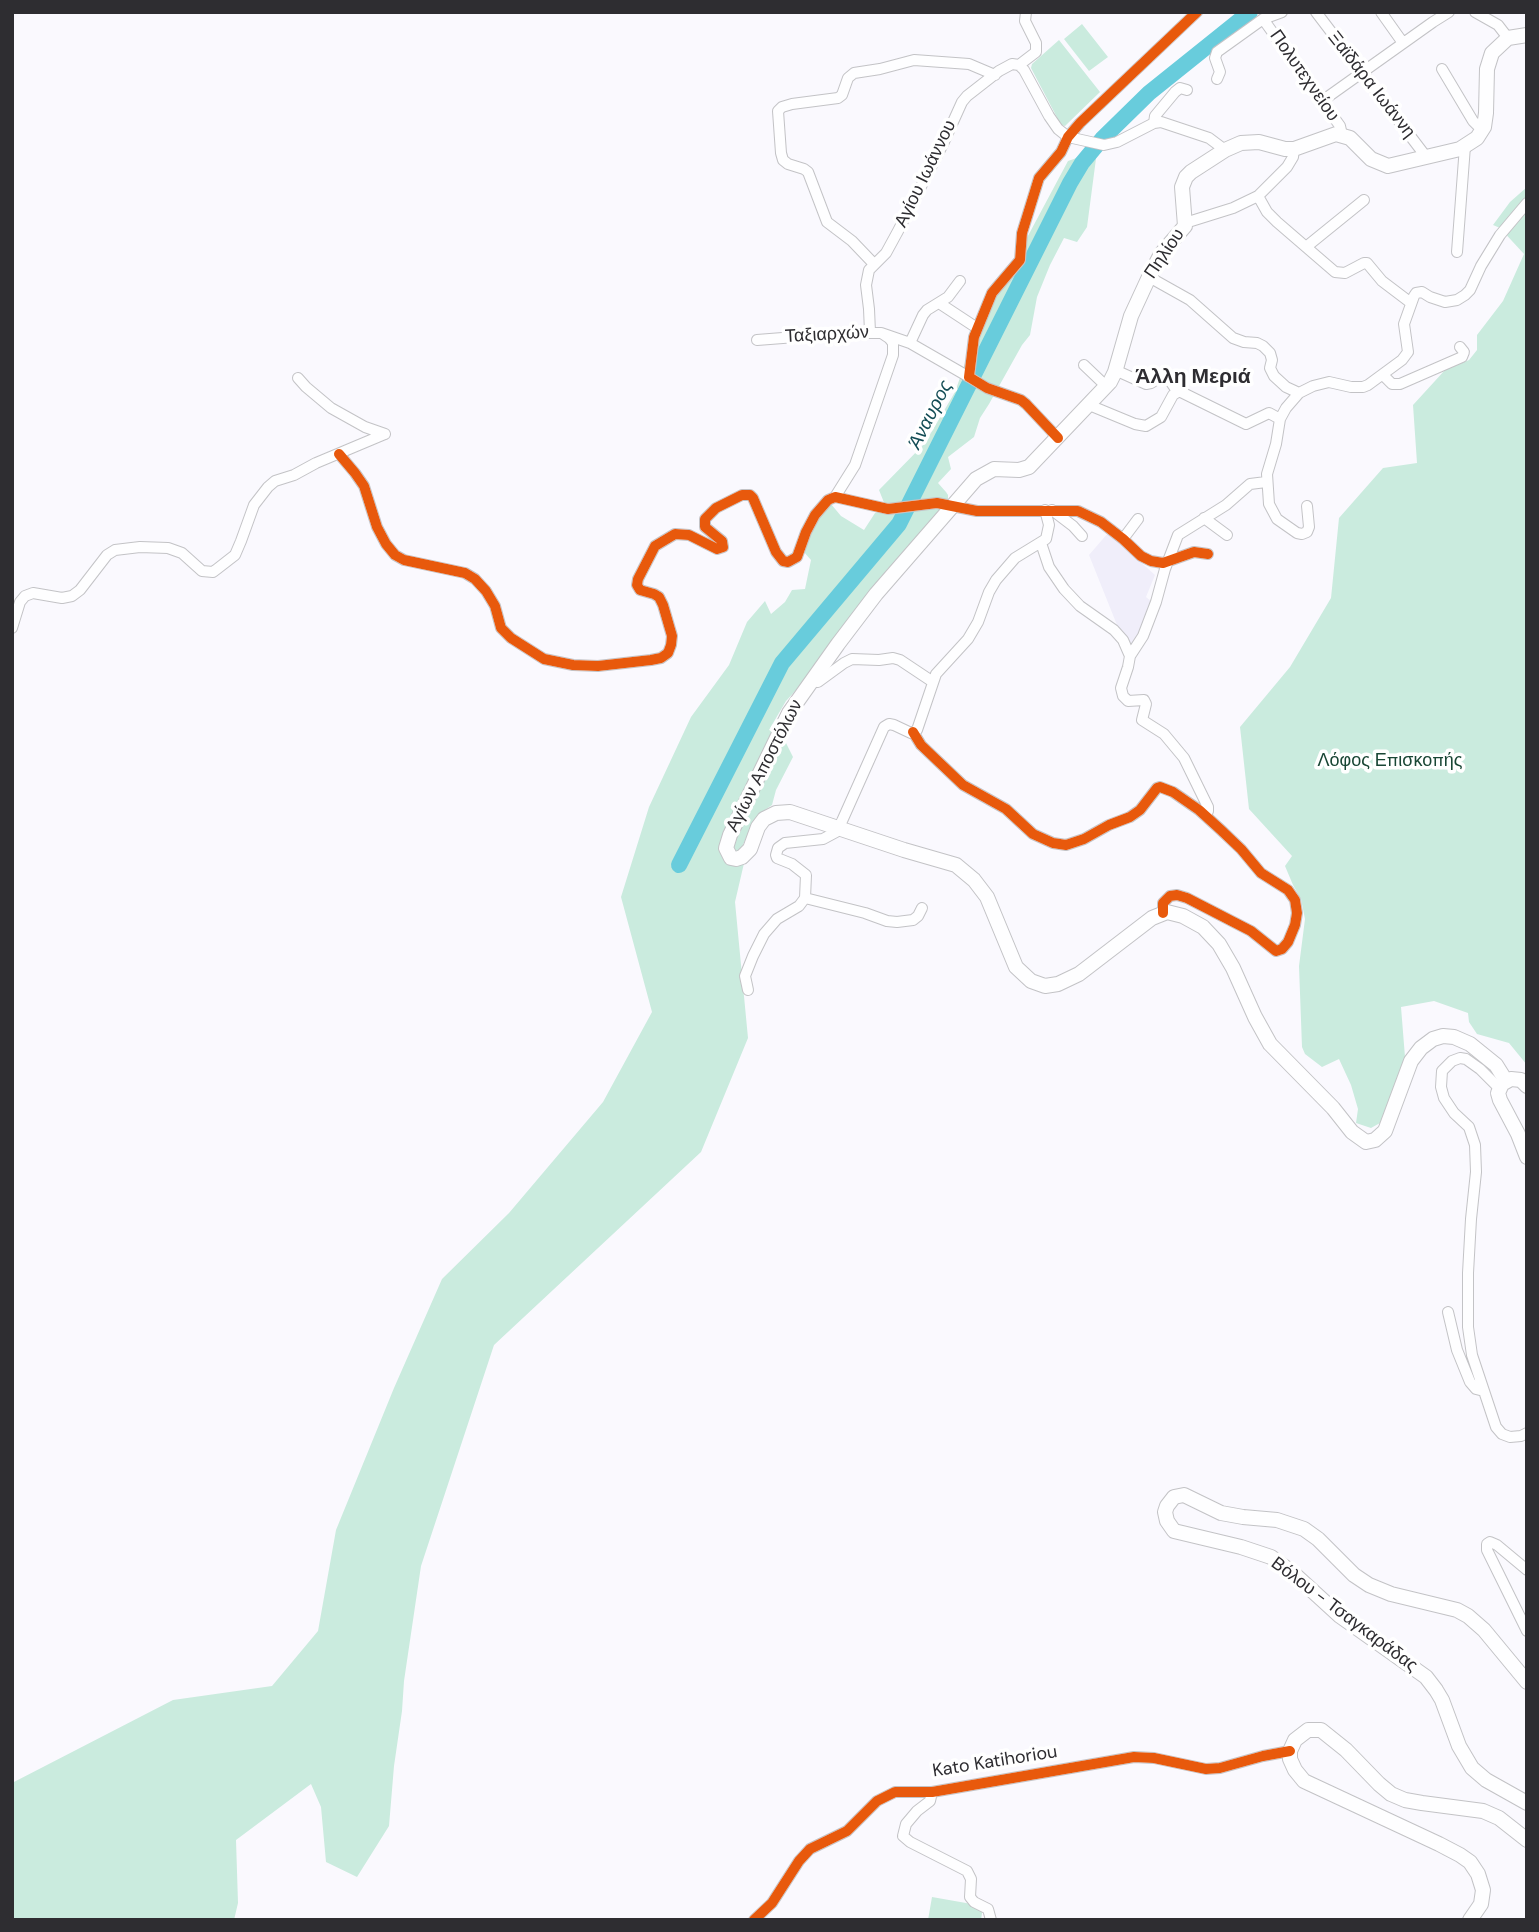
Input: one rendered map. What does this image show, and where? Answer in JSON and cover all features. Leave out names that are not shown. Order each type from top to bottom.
[{"type":"main road","points":[[1342,135],[1353,140],[1371,159],[1382,165],[1395,166],[1465,146],[1476,138],[1484,127],[1488,64],[1496,48],[1508,38],[1527,34]]},
{"type":"main road","name":"Πηλίου","points":[[953,505],[980,475],[994,469],[1027,468],[1106,386],[1115,370],[1131,316],[1149,277],[1161,254],[1181,232],[1185,223],[1183,182],[1191,172],[1241,143],[1254,142],[1294,149],[1332,135],[1342,135]]},
{"type":"main road","name":"Αγίων Αποστόλων","points":[[953,505],[866,606],[793,706],[729,838],[727,851],[733,858],[738,859],[751,847],[760,823],[766,817],[776,813],[796,813],[961,867],[978,885],[993,911],[1015,965],[1027,978],[1040,985],[1058,984],[1079,974],[1145,922],[1163,913]]},
{"type":"main road","points":[[1163,913],[1183,916],[1203,927],[1215,938],[1229,959],[1270,1044],[1363,1141],[1373,1141],[1382,1135],[1413,1057],[1433,1039],[1454,1037],[1470,1044],[1496,1065],[1502,1091],[1527,1157]]},
{"type":"main road","points":[[1502,1091],[1518,1079],[1527,1086]]},
{"type":"main road","name":"Βόλου - Τσαγκαράδας","points":[[1527,1682],[1484,1630],[1468,1616],[1457,1610],[1391,1594],[1369,1585],[1354,1575],[1318,1539],[1304,1529],[1277,1520],[1221,1513],[1184,1495],[1174,1497],[1167,1506],[1167,1521],[1174,1531],[1241,1547],[1271,1558],[1293,1573],[1340,1616],[1426,1677],[1441,1698],[1459,1746],[1472,1768],[1486,1780],[1527,1803]]},
{"type":"main road","points":[[1471,1920],[1481,1904],[1483,1890],[1478,1874],[1470,1862],[1445,1847],[1304,1781],[1290,1759],[1295,1740],[1310,1730],[1321,1730],[1391,1794],[1405,1800],[1483,1811],[1499,1818],[1527,1840]]},
{"type":"street","name":"Αγίου Ιωάννου","points":[[835,497],[855,465],[893,352],[892,341],[875,332],[866,281],[869,270],[886,253],[962,102],[1009,65],[1019,65],[1037,50],[1025,20],[1026,12]]},
{"type":"street","points":[[970,377],[972,346],[977,328],[992,293],[1020,260],[1022,233],[1039,178],[1061,152],[1068,137],[1197,12]]},
{"type":"street","points":[[1217,79],[1220,72],[1215,58],[1217,52],[1264,19],[1282,12]]},
{"type":"street","name":"Ξαϊδάρα Ιωάννη","points":[[1316,12],[1427,158]]},
{"type":"street","points":[[1381,12],[1403,43]]},
{"type":"street","points":[[1322,101],[1450,12]]},
{"type":"street","points":[[1475,12],[1498,25],[1508,38]]},
{"type":"street","name":"Πολυτεχνείου","points":[[1264,19],[1340,126],[1342,135]]},
{"type":"street","points":[[874,264],[858,246],[827,222],[808,172],[783,160],[778,111],[792,104],[840,97],[848,78],[854,73],[914,60],[969,64],[995,75]]},
{"type":"street","points":[[1019,65],[1049,116],[1068,137],[1104,145],[1161,122],[1209,138],[1225,150]]},
{"type":"street","points":[[1442,69],[1473,121],[1484,127]]},
{"type":"street","points":[[1154,123],[1155,116],[1175,92],[1187,89]]},
{"type":"street","points":[[1457,252],[1465,146]]},
{"type":"street","points":[[1185,223],[1233,208],[1258,196],[1287,167],[1294,149]]},
{"type":"street","points":[[1258,196],[1267,212],[1277,222],[1335,272],[1340,273],[1367,263],[1382,281],[1411,303]]},
{"type":"street","points":[[1306,247],[1364,200]]},
{"type":"street","points":[[1307,506],[1308,531],[1297,533],[1274,516],[1269,504],[1266,482],[1280,419],[1289,403],[1299,393],[1326,382],[1363,387],[1402,360],[1408,352],[1404,327],[1416,293],[1444,302],[1465,295],[1500,235],[1527,204]]},
{"type":"street","points":[[1149,277],[1190,300],[1233,338],[1257,343],[1266,348],[1271,357],[1270,368],[1274,376],[1286,387],[1299,393]]},
{"type":"street","points":[[910,343],[923,315],[950,296],[960,281]]},
{"type":"street","points":[[939,303],[977,328]]},
{"type":"street","name":"Ταξιαρχών","points":[[757,340],[875,332],[894,336],[987,388],[1026,404],[1058,438]]},
{"type":"street","points":[[1383,375],[1392,384],[1401,384],[1462,357],[1464,352],[1460,347]]},
{"type":"street","points":[[1084,365],[1106,386]]},
{"type":"street","points":[[1115,370],[1148,384],[1166,375],[1177,391],[1246,424],[1269,413],[1280,419]]},
{"type":"street","points":[[12,628],[24,596],[29,593],[62,598],[72,596],[80,590],[107,555],[115,550],[126,547],[168,548],[182,553],[202,571],[212,572],[235,555],[254,505],[275,481],[384,434],[331,408],[298,378]]},
{"type":"street","points":[[1089,405],[1146,426],[1161,417],[1177,391]]},
{"type":"street","points":[[339,454],[364,486],[377,527],[395,555],[404,560],[465,573],[475,579],[495,606],[501,628],[511,638],[544,659],[573,665],[598,666],[661,659],[671,645],[672,636],[663,605],[659,597],[640,590],[637,582],[655,546],[675,534],[689,535],[720,549],[724,545],[707,530],[705,519],[716,508],[736,496],[747,494],[755,502],[776,552],[783,561],[788,562],[797,557],[816,514],[828,500],[835,497],[897,509],[930,503],[977,511],[1072,510],[1084,512],[1101,522],[1147,559],[1157,563],[1194,552],[1208,554]]},
{"type":"street","points":[[1130,656],[1143,636],[1178,535],[1226,505],[1250,484],[1266,482]]},
{"type":"street","points":[[1048,510],[1073,526],[1082,536]]},
{"type":"street","points":[[913,733],[918,728],[933,682],[941,667],[968,639],[1000,573],[1020,554],[1041,543],[1047,536],[1048,510]]},
{"type":"street","points":[[1204,518],[1227,535]]},
{"type":"street","points":[[1123,539],[1138,519]]},
{"type":"street","points":[[1041,543],[1046,561],[1060,584],[1080,607],[1119,635],[1126,645],[1130,656],[1121,688],[1123,696],[1128,701],[1144,700],[1146,704],[1142,720],[1164,734],[1184,758],[1208,807],[1206,816]]},
{"type":"street","points":[[811,681],[818,682],[852,659],[893,658],[933,682]]},
{"type":"street","points":[[748,990],[745,976],[764,934],[777,919],[799,906],[805,898],[805,873],[780,860],[776,851],[785,844],[823,839],[839,828],[884,727],[890,724],[913,733],[921,745],[963,785],[1006,809],[1033,834],[1053,843],[1066,845],[1084,839],[1130,817],[1160,788],[1173,792],[1206,816],[1241,849],[1261,873],[1291,893],[1297,913],[1293,932],[1284,947],[1276,951],[1251,931],[1187,898],[1170,896],[1163,903],[1163,913]]},
{"type":"street","points":[[805,898],[897,922],[913,920],[922,908]]},
{"type":"street","points":[[1502,1091],[1466,1059],[1452,1061],[1442,1071],[1444,1098],[1454,1113],[1469,1127],[1475,1145],[1476,1172],[1469,1250],[1468,1327],[1472,1355],[1498,1431],[1515,1438],[1527,1433]]},
{"type":"street","points":[[1448,1312],[1457,1350],[1470,1382],[1476,1390],[1484,1391]]},
{"type":"street","points":[[1527,1570],[1494,1544],[1488,1542],[1485,1545],[1527,1631]]},
{"type":"street","points":[[1514,1606],[1527,1606]]},
{"type":"street","name":"Kato Katihoriou","points":[[754,1920],[772,1903],[810,1849],[847,1831],[871,1805],[891,1794],[901,1791],[932,1791],[1124,1758],[1154,1758],[1206,1769],[1290,1751]]},
{"type":"street","points":[[932,1791],[930,1801],[906,1824],[903,1836],[967,1871],[971,1879],[970,1897],[988,1909],[991,1920]]},
{"type":"shaded area","points":[[1108,533],[1155,575],[1146,597],[1152,602],[1141,631],[1132,644],[1117,625],[1089,555]]},
{"type":"green space","points":[[1082,24],[1108,57],[1089,71],[1064,39]]},
{"type":"green space","points":[[1059,40],[1100,92],[1065,126],[1061,125],[1031,68],[1032,64]]},
{"type":"green space","points":[[1097,151],[1087,227],[1077,242],[1064,238],[1037,297],[1030,335],[980,418],[974,437],[948,457],[951,469],[938,483],[948,495],[948,499],[786,701],[769,730],[783,737],[793,757],[776,790],[772,805],[762,812],[752,825],[741,849],[745,859],[735,902],[748,1038],[701,1152],[494,1345],[421,1566],[404,1681],[389,1826],[357,1877],[326,1862],[321,1807],[311,1784],[236,1840],[238,1903],[234,1920],[12,1920],[12,1783],[173,1700],[272,1686],[318,1631],[336,1530],[442,1279],[509,1213],[603,1102],[652,1012],[621,897],[649,807],[691,717],[729,665],[747,622],[765,601],[771,614],[785,602],[792,590],[805,589],[811,560],[803,551],[820,514],[831,504],[841,516],[864,530],[875,513],[882,511],[885,505],[879,490],[925,443],[955,392],[975,335],[1068,161]]},
{"type":"green space","name":"Λόφος Επισκοπής","points":[[1527,187],[1527,1065],[1509,1043],[1477,1034],[1469,1022],[1468,1013],[1434,1001],[1401,1007],[1405,1057],[1380,1123],[1371,1128],[1356,1123],[1358,1109],[1339,1059],[1322,1067],[1305,1054],[1302,1047],[1299,966],[1305,919],[1301,899],[1285,866],[1292,856],[1249,809],[1240,727],[1290,667],[1331,598],[1339,518],[1383,468],[1417,463],[1413,405],[1445,370],[1469,360],[1477,350],[1477,335],[1503,301],[1524,254],[1500,228],[1493,225],[1510,202]]},
{"type":"green space","points":[[932,1897],[983,1906],[981,1920],[928,1920]]},
{"type":"waterway","name":"Άναυρος","points":[[679,865],[782,663],[899,524],[1082,163],[1102,139],[1149,93],[1250,12]]},
{"type":"cycle path","points":[[1058,438],[1021,400],[987,388],[969,377],[974,337],[992,293],[1020,260],[1022,233],[1039,178],[1080,123],[1197,12]]},
{"type":"cycle path","points":[[339,454],[364,486],[377,527],[395,555],[404,560],[465,573],[475,579],[495,606],[501,628],[511,638],[544,659],[573,665],[598,666],[651,660],[668,653],[672,636],[663,605],[659,597],[640,590],[638,579],[655,546],[675,534],[689,535],[717,549],[723,547],[722,541],[705,527],[705,519],[716,508],[742,495],[750,495],[753,498],[776,552],[783,561],[788,562],[797,557],[815,515],[828,500],[835,497],[888,509],[937,503],[977,511],[1078,511],[1101,522],[1141,556],[1151,561],[1163,563],[1194,552],[1208,554]]},
{"type":"cycle path","points":[[913,732],[921,745],[963,785],[1006,809],[1033,834],[1053,843],[1066,845],[1084,839],[1130,817],[1140,810],[1157,788],[1173,792],[1221,830],[1261,873],[1288,890],[1295,900],[1297,913],[1288,942],[1276,951],[1251,931],[1187,898],[1170,896],[1163,903],[1163,913]]},
{"type":"cycle path","points":[[754,1920],[772,1903],[810,1849],[847,1831],[877,1801],[895,1792],[932,1792],[1134,1757],[1154,1758],[1206,1769],[1290,1751]]},
{"type":"district","name":"Άλλη Μεριά","points":[[1193,377]]}]
